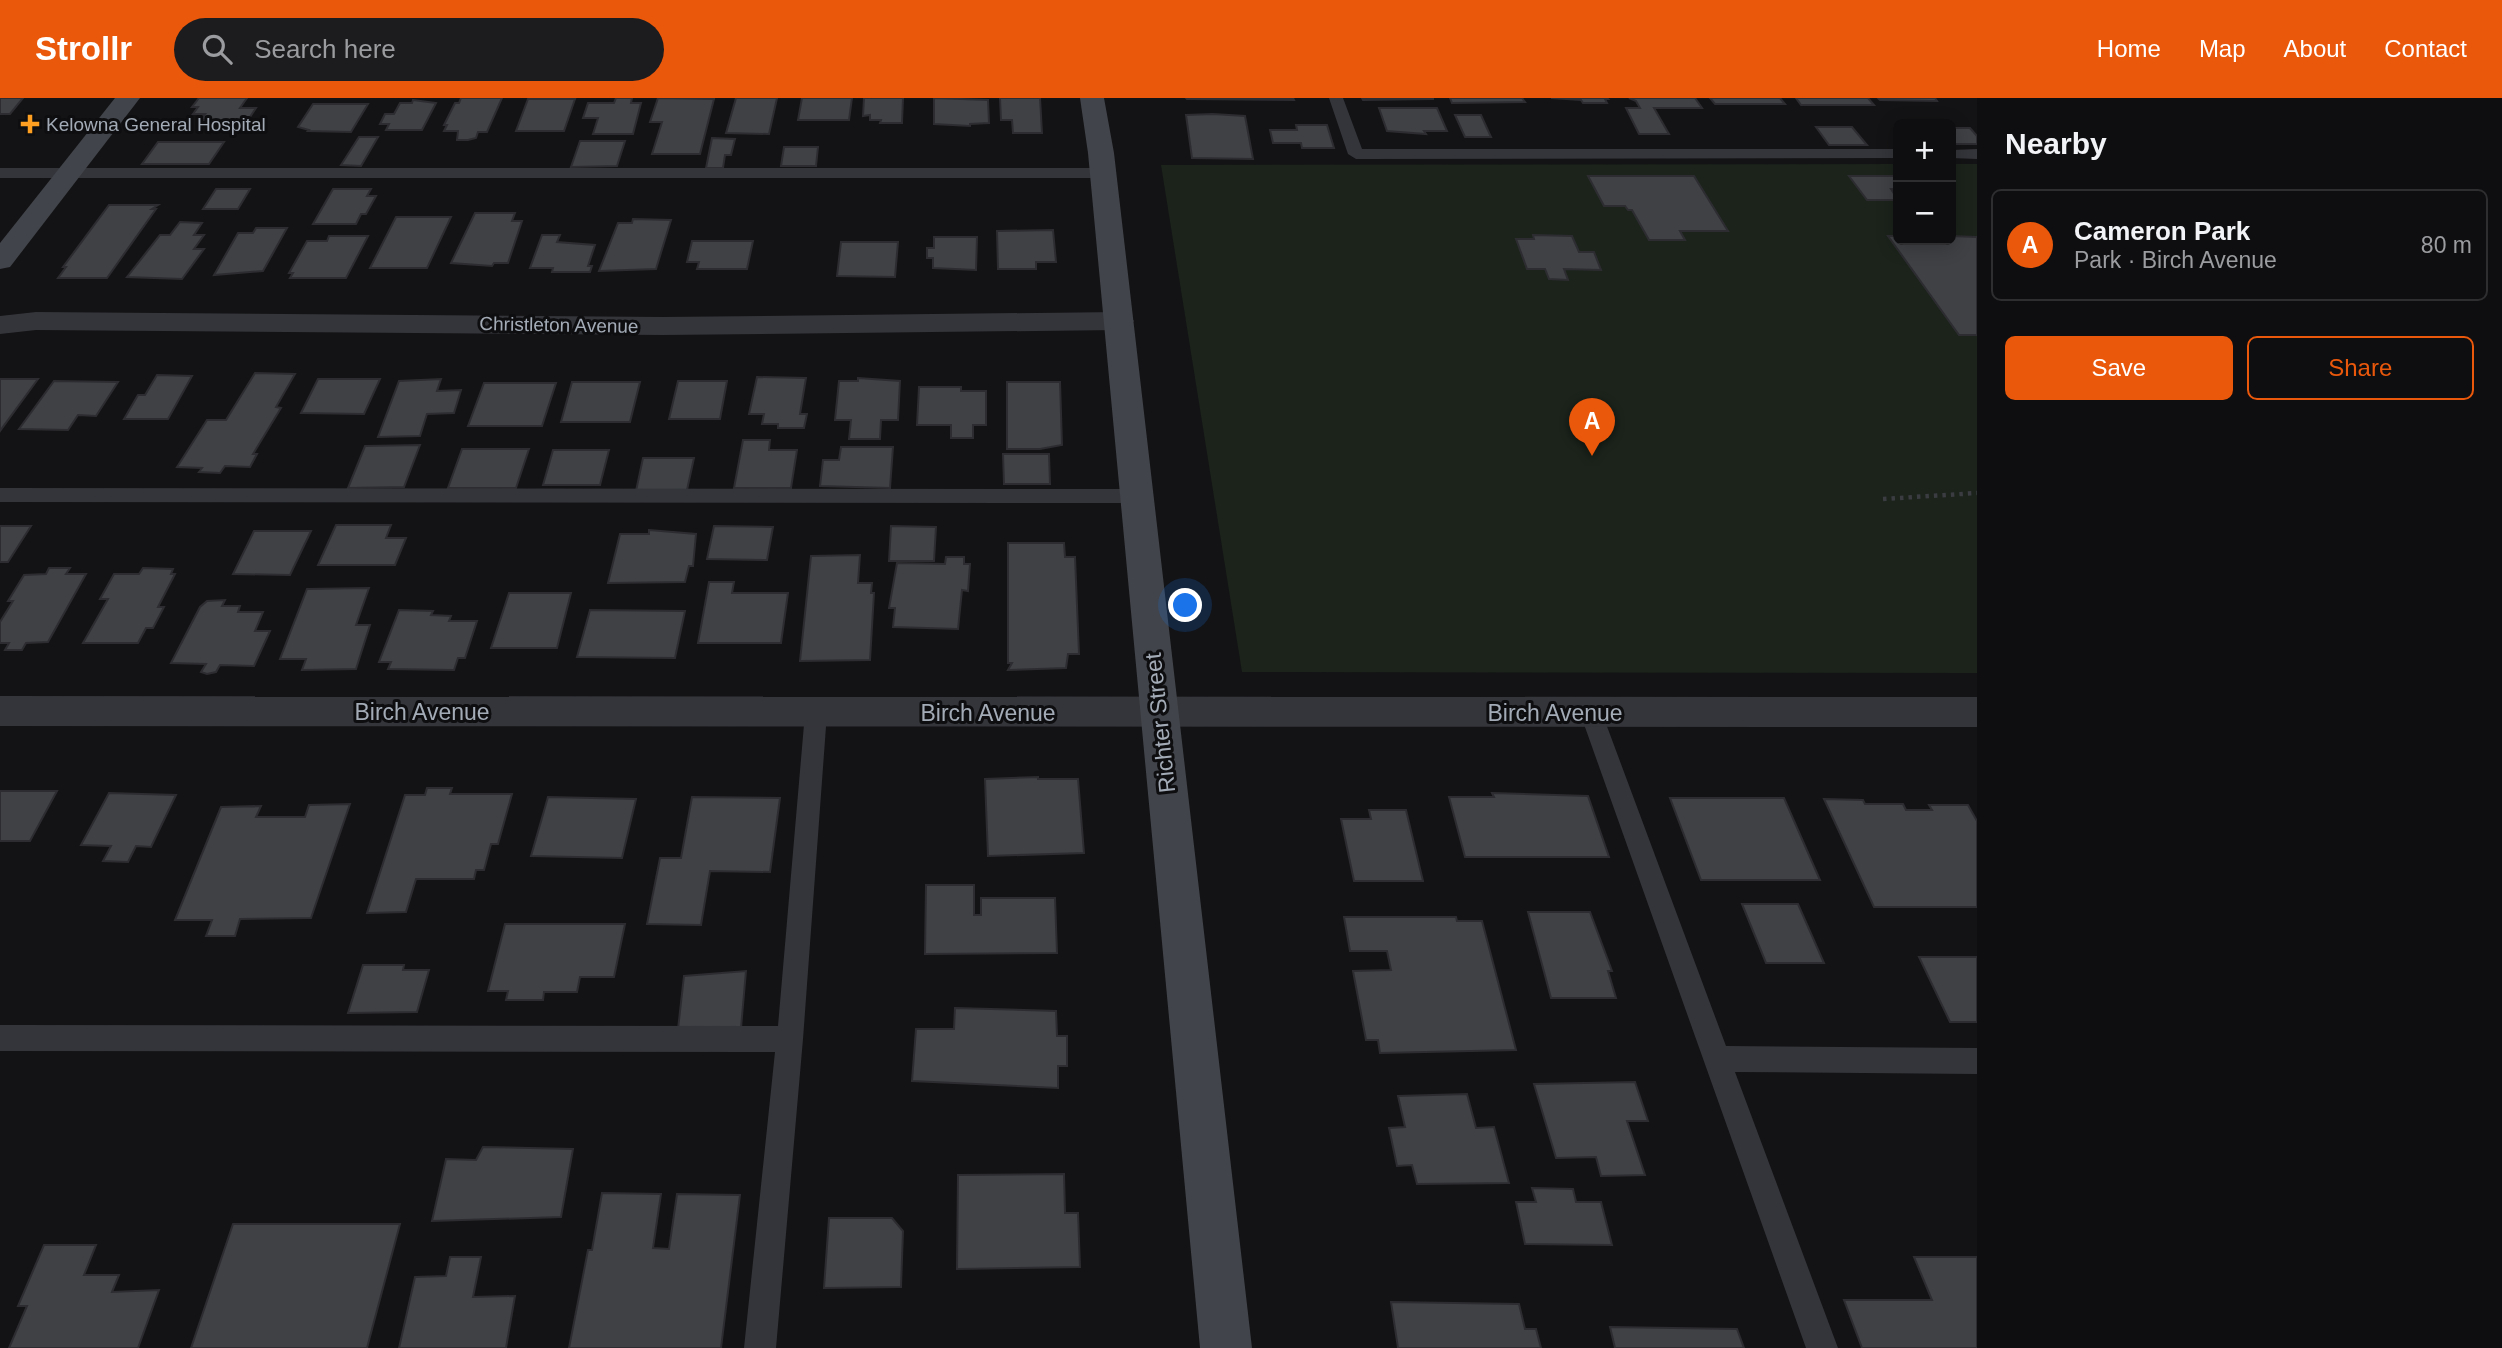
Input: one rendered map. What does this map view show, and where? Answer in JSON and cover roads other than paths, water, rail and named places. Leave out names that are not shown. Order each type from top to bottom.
[{"type":"main road","points":[[0,261],[128,98]]},
{"type":"main road","name":"Richter Street","points":[[1092,98],[1119,321],[1226,1348]]},
{"type":"street","name":"Christleton Avenue","points":[[0,324],[36,321],[676,326],[1119,321]]},
{"type":"street","name":"Birch Avenue","points":[[0,711],[1977,712]]},
{"type":"lane","points":[[1336,98],[1356,154],[1893,154]]},
{"type":"lane","points":[[1956,154],[1977,154]]},
{"type":"lane","points":[[0,173],[1103,173]]},
{"type":"lane","points":[[0,495],[1136,496]]},
{"type":"lane","points":[[760,1348],[790,1039],[816,713]]},
{"type":"lane","points":[[1591,713],[1822,1348]]},
{"type":"lane","points":[[0,1038],[790,1039]]},
{"type":"lane","points":[[1717,1059],[1977,1061]]},
{"type":"place","name":"Kelowna General Hospital","points":[[30,124]]},
{"type":"place","name":"Cameron Park","points":[[1592,456]]}]
